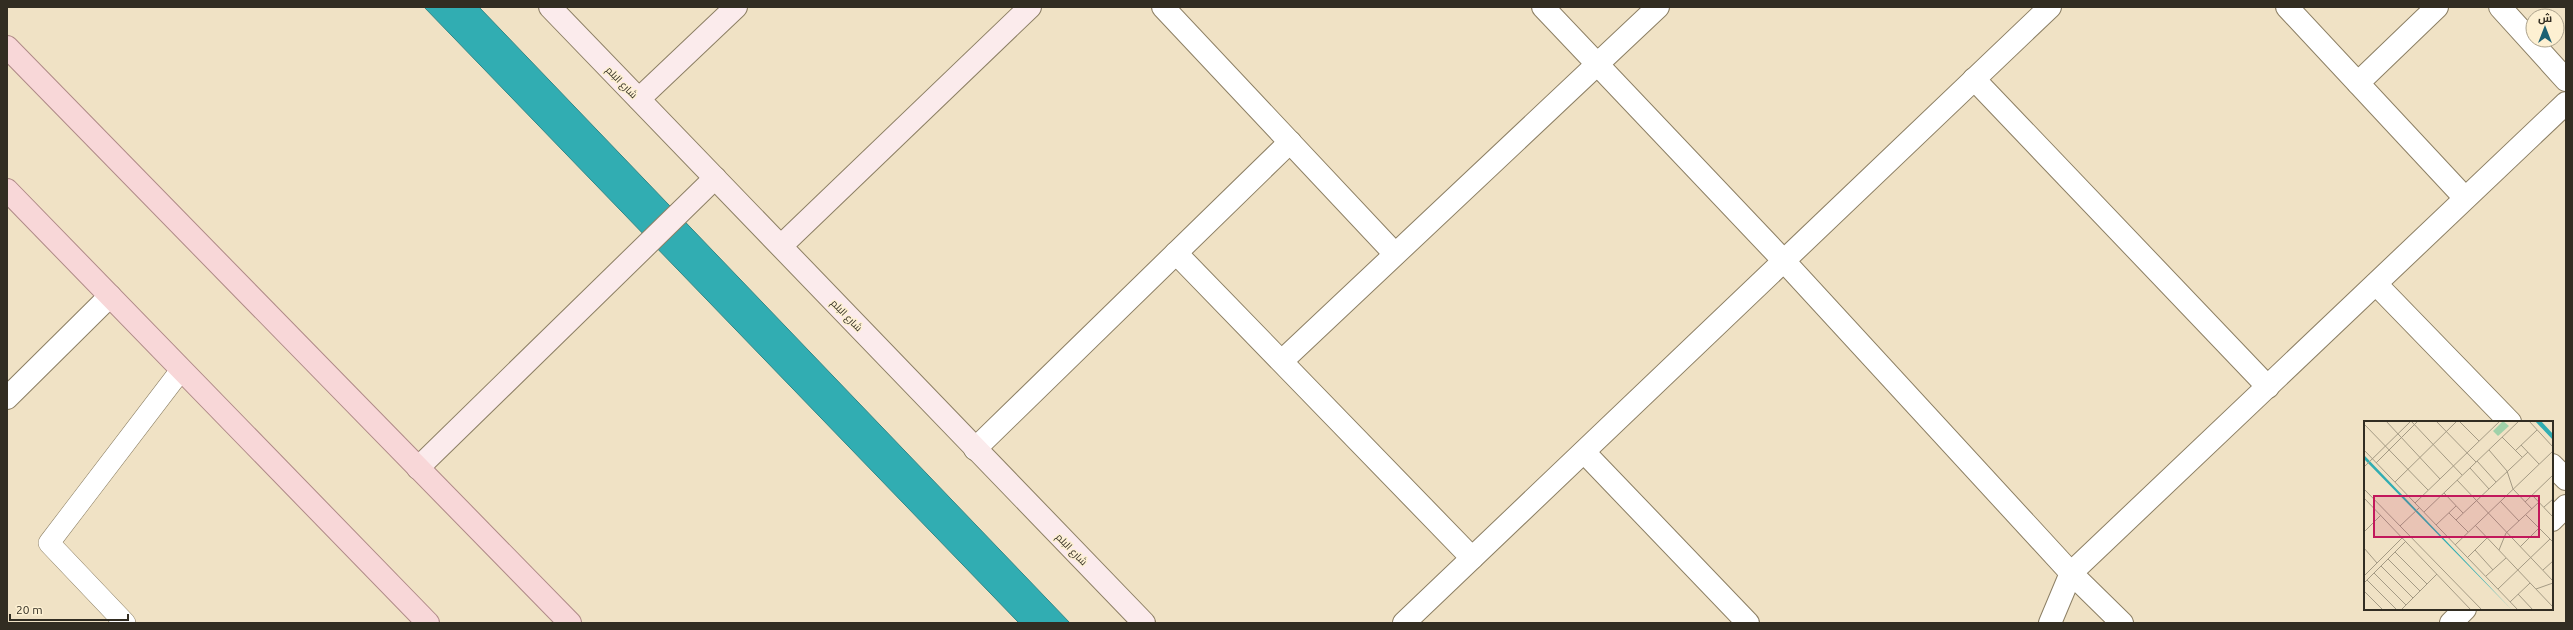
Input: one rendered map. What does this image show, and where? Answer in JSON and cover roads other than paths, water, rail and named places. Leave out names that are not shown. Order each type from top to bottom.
[{"type":"main road","points":[[7,47],[570,623]]},
{"type":"main road","points":[[7,190],[428,623]]},
{"type":"street","name":"شارع البلم","points":[[550,7],[1144,623]]},
{"type":"street","points":[[639,99],[736,7]]},
{"type":"street","points":[[781,246],[1030,7]]},
{"type":"street","points":[[1163,7],[1395,254]]},
{"type":"street","points":[[1543,7],[1784,260],[2071,573],[2122,623]]},
{"type":"street","points":[[1282,361],[1658,7]]},
{"type":"street","points":[[1404,623],[2050,7]]},
{"type":"street","points":[[2287,7],[2466,198]]},
{"type":"street","points":[[2358,83],[2437,7]]},
{"type":"street","points":[[2500,7],[2566,80]]},
{"type":"street","points":[[1974,79],[2268,387]]},
{"type":"street","points":[[2050,623],[2071,573],[2566,104]]},
{"type":"street","points":[[975,449],[1290,142]]},
{"type":"street","points":[[418,468],[715,178]]},
{"type":"street","points":[[1176,253],[1472,558]]},
{"type":"street","points":[[2376,284],[2509,421]]},
{"type":"street","points":[[7,398],[110,296]]},
{"type":"street","points":[[1584,452],[1748,623]]},
{"type":"street","points":[[2553,466],[2566,479]]},
{"type":"street","points":[[2553,519],[2566,506]]},
{"type":"street","points":[[2452,623],[2464,610]]},
{"type":"lane","points":[[125,623],[49,543],[181,370]]},
{"type":"water","points":[[424,7],[479,7],[1070,623],[1019,623]]}]
